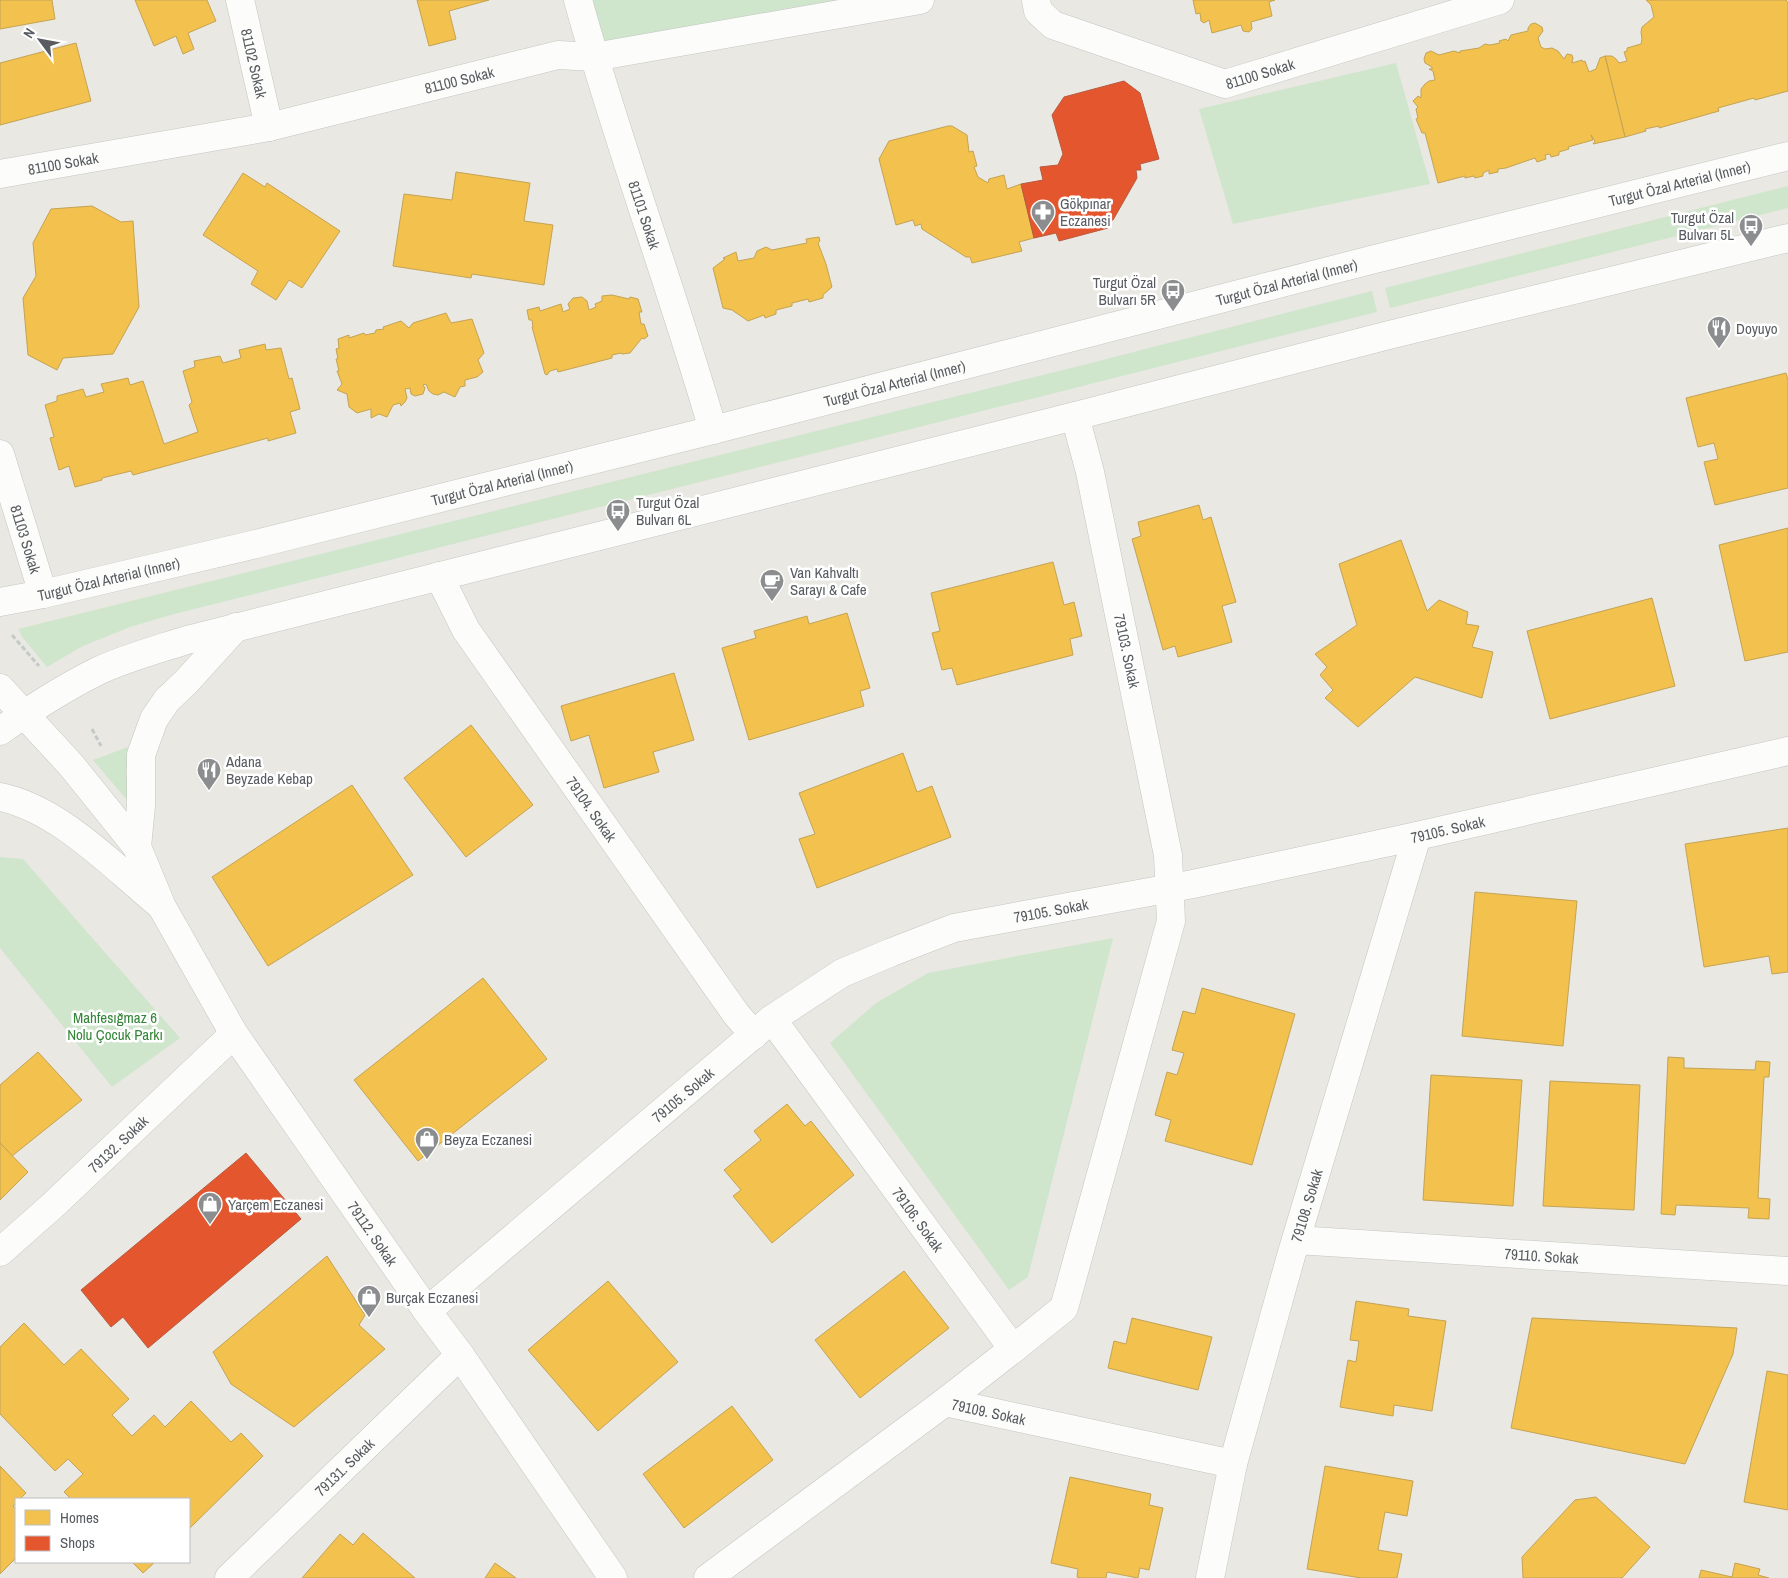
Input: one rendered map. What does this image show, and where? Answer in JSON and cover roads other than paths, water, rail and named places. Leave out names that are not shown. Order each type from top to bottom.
[{"type":"street","name":"81102 Sokak","points":[[240,0],[269,127]]},
{"type":"street","name":"81101 Sokak","points":[[578,0],[594,57],[713,430]]},
{"type":"street","name":"81100 Sokak","points":[[0,174],[269,127],[558,55],[594,57],[920,0]]},
{"type":"street","name":"81100 Sokak","points":[[1036,0],[1038,11],[1053,25],[1225,84],[1500,0]]},
{"type":"street","name":"Turgut Özal Arterial (Inner)","points":[[0,602],[43,594],[256,544],[713,430],[1371,260],[1788,156]]},
{"type":"street","points":[[0,731],[60,691],[97,672],[138,655],[236,627],[1075,416],[1408,330],[1788,238]]},
{"type":"street","name":"79103. Sokak","points":[[1013,1349],[1064,1308],[1171,921],[1168,855],[1090,472],[1075,416]]},
{"type":"street","name":"81103 Sokak","points":[[0,454],[43,594]]},
{"type":"street","name":"79104. Sokak","points":[[439,576],[466,630],[736,1014],[763,1027]]},
{"type":"street","points":[[136,846],[141,806],[141,755],[154,719],[167,700],[236,627]]},
{"type":"street","points":[[0,688],[71,765],[136,846],[162,906]]},
{"type":"street","name":"79105. Sokak","points":[[427,1312],[763,1027],[842,973],[954,928],[1170,888],[1417,836],[1788,751]]},
{"type":"street","points":[[0,797],[28,806],[58,822],[87,843],[162,906]]},
{"type":"street","name":"79108. Sokak","points":[[1210,1578],[1233,1464],[1296,1240],[1417,836]]},
{"type":"street","name":"79112. Sokak","points":[[162,906],[234,1034],[427,1312],[460,1355],[613,1578]]},
{"type":"street","name":"79106. Sokak","points":[[763,1027],[1013,1349]]},
{"type":"street","name":"79132. Sokak","points":[[0,1252],[51,1207],[234,1034]]},
{"type":"street","name":"79110. Sokak","points":[[1296,1240],[1788,1271]]},
{"type":"street","points":[[945,1402],[1013,1349]]},
{"type":"street","name":"79131. Sokak","points":[[229,1578],[440,1372],[460,1355]]},
{"type":"street","name":"79109. Sokak","points":[[708,1578],[945,1402],[1233,1464]]},
{"type":"place","name":"Gökpınar Eczanesi","points":[[1043,233]]},
{"type":"place","name":"Turgut Özal Bulvarı 5L","points":[[1751,247]]},
{"type":"place","name":"Turgut Özal Bulvarı 5R","points":[[1173,312]]},
{"type":"place","name":"Doyuyo","points":[[1719,349]]},
{"type":"place","name":"Turgut Özal Bulvarı 6L","points":[[618,532]]},
{"type":"place","name":"Van Kahvaltı Sarayı & Cafe","points":[[772,602]]},
{"type":"place","name":"Adana Beyzade Kebap","points":[[209,791]]},
{"type":"place","name":"Beyza Eczanesi","points":[[427,1160]]},
{"type":"place","name":"Yarçem Eczanesi","points":[[210,1225]]},
{"type":"place","name":"Burçak Eczanesi","points":[[369,1318]]},
{"type":"park label","name":"Mahfesığmaz 6 Nolu Çocuk Parkı","points":[[115,1026]]}]
